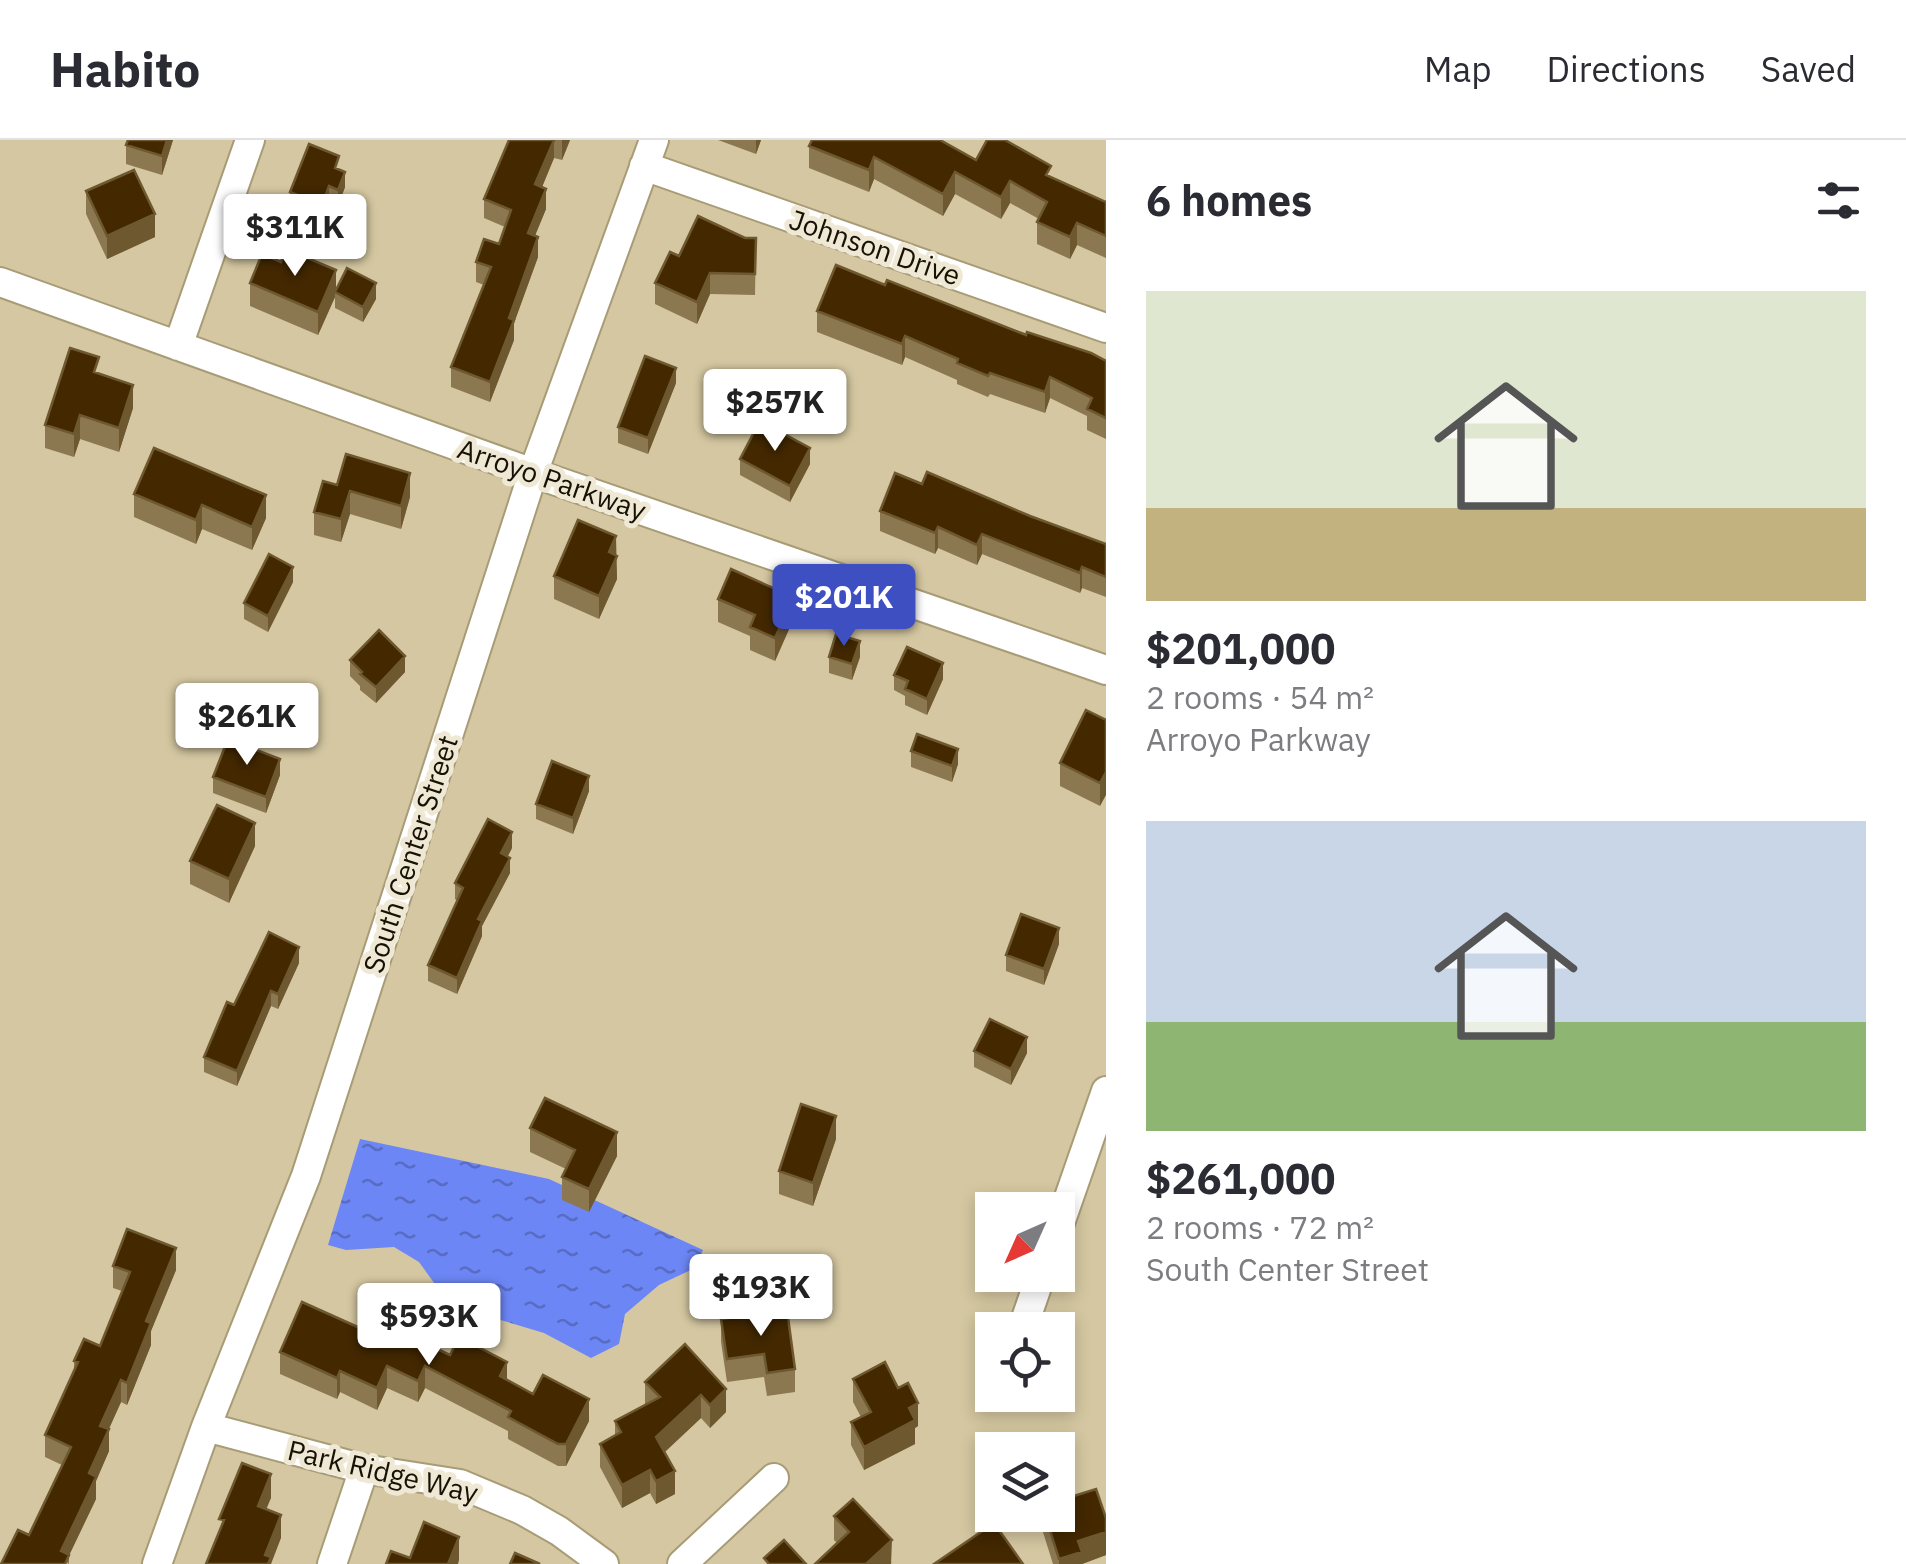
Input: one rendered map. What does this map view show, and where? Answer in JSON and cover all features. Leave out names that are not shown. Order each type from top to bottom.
[{"type":"street","points":[[178,346],[250,140]]},
{"type":"street","name":"Johnson Drive","points":[[649,153],[1106,328]]},
{"type":"street","name":"South Center Street","points":[[158,1564],[206,1427],[306,1176],[533,473],[649,153]]},
{"type":"street","name":"Arroyo Parkway","points":[[0,282],[533,473],[1106,670]]},
{"type":"street","points":[[1071,1192],[1106,1091]]},
{"type":"street","name":"Park Ridge Way","points":[[206,1427],[364,1469],[460,1484],[522,1510],[604,1564]]},
{"type":"street","points":[[332,1564],[364,1469]]},
{"type":"street","points":[[682,1564],[774,1478]]},
{"type":"water","points":[[360,1139],[549,1179],[703,1250],[695,1268],[659,1285],[625,1314],[619,1344],[591,1358],[544,1333],[450,1305],[419,1262],[394,1247],[346,1250],[328,1245]]},
{"type":"building","points":[[128,140],[167,140],[162,156],[126,145]]},
{"type":"building","points":[[509,140],[554,140],[535,184],[546,189],[528,233],[538,237],[509,318],[514,320],[490,382],[451,367],[491,267],[476,262],[484,239],[499,244],[511,210],[484,199]]},
{"type":"building","points":[[812,140],[940,140],[976,160],[987,140],[1005,140],[1051,166],[1046,175],[1106,202],[1106,236],[1077,223],[1070,237],[1037,222],[1047,202],[1010,181],[1001,197],[955,172],[943,194],[874,157],[869,170],[809,146]]},
{"type":"building","points":[[309,144],[339,156],[335,168],[345,172],[338,190],[329,186],[322,205],[290,192]]},
{"type":"building","points":[[134,170],[155,214],[107,236],[86,191]]},
{"type":"building","points":[[698,216],[745,238],[756,238],[755,274],[710,273],[697,302],[655,283],[670,252],[679,256]]},
{"type":"building","points":[[286,249],[336,270],[318,312],[250,283],[262,254],[281,262]]},
{"type":"building","points":[[836,265],[1106,361],[1106,418],[1087,409],[1092,398],[1050,377],[1045,392],[990,373],[988,376],[905,336],[902,344],[817,311]]},
{"type":"building","points":[[347,268],[376,283],[363,307],[335,292]]},
{"type":"building","points":[[70,348],[99,357],[94,372],[133,385],[119,428],[80,415],[74,434],[45,425]]},
{"type":"building","points":[[645,356],[676,368],[648,438],[618,427]]},
{"type":"building","points":[[760,421],[810,448],[790,486],[740,459]]},
{"type":"building","points":[[154,448],[266,495],[252,527],[202,505],[196,520],[134,494]]},
{"type":"building","points":[[346,454],[410,473],[401,506],[350,491],[341,519],[314,512],[323,481],[337,485]]},
{"type":"building","points":[[927,472],[1106,544],[1106,577],[1082,567],[1080,573],[982,534],[977,545],[938,527],[935,533],[880,511],[895,473],[922,484]]},
{"type":"building","points":[[578,520],[616,536],[609,552],[617,556],[599,596],[554,576]]},
{"type":"building","points":[[269,554],[293,567],[268,616],[244,603]]},
{"type":"building","points":[[731,569],[793,597],[775,638],[750,627],[755,615],[718,599]]},
{"type":"building","points":[[379,630],[405,656],[376,687],[350,660]]},
{"type":"building","points":[[836,634],[860,641],[852,664],[829,657]]},
{"type":"building","points":[[907,647],[943,663],[927,699],[905,689],[908,681],[894,675]]},
{"type":"building","points":[[1086,710],[1106,720],[1106,772],[1100,783],[1060,763]]},
{"type":"building","points":[[917,734],[958,749],[952,766],[911,751]]},
{"type":"building","points":[[228,739],[280,759],[266,797],[213,777]]},
{"type":"building","points":[[552,761],[589,776],[573,818],[536,804]]},
{"type":"building","points":[[217,805],[255,823],[229,879],[190,861]]},
{"type":"building","points":[[488,819],[512,832],[501,853],[510,858],[478,919],[482,921],[457,978],[428,965],[463,888],[455,883]]},
{"type":"building","points":[[1021,914],[1059,928],[1044,969],[1006,955]]},
{"type":"building","points":[[269,932],[299,947],[278,994],[271,991],[237,1071],[204,1057],[227,1002],[234,1005]]},
{"type":"building","points":[[990,1019],[1027,1037],[1011,1069],[974,1051]]},
{"type":"building","points":[[545,1098],[617,1132],[589,1189],[562,1177],[575,1150],[530,1128]]},
{"type":"building","points":[[801,1104],[836,1116],[813,1183],[779,1171]]},
{"type":"building","points":[[127,1229],[176,1248],[146,1321],[151,1323],[127,1383],[121,1380],[100,1426],[109,1429],[89,1473],[96,1477],[61,1551],[69,1555],[65,1564],[1,1564],[18,1530],[29,1535],[71,1447],[45,1435],[78,1362],[74,1361],[84,1339],[100,1346],[130,1272],[113,1266]]},
{"type":"building","points":[[302,1302],[371,1333],[377,1321],[450,1355],[459,1337],[507,1362],[500,1376],[533,1394],[543,1375],[589,1399],[566,1444],[558,1444],[508,1417],[511,1411],[425,1366],[418,1381],[387,1366],[377,1388],[340,1371],[337,1378],[280,1352]]},
{"type":"building","points":[[787,1310],[795,1369],[767,1373],[764,1354],[727,1359],[721,1319]]},
{"type":"building","points":[[685,1344],[726,1389],[710,1405],[701,1395],[656,1437],[675,1471],[656,1481],[650,1470],[622,1485],[600,1444],[621,1432],[615,1421],[660,1397],[645,1382]]},
{"type":"building","points":[[885,1362],[898,1388],[908,1383],[918,1403],[909,1408],[915,1420],[864,1447],[851,1422],[871,1412],[853,1379]]},
{"type":"building","points":[[242,1463],[271,1474],[258,1506],[281,1515],[265,1555],[271,1557],[268,1564],[206,1564],[224,1520],[219,1519]]},
{"type":"building","points":[[1096,1489],[1106,1518],[1106,1532],[1078,1541],[1082,1552],[1059,1559],[1050,1532],[1075,1532],[1075,1496]]},
{"type":"building","points":[[853,1499],[892,1540],[866,1564],[815,1564],[849,1532],[834,1516]]},
{"type":"building","points":[[424,1522],[459,1537],[448,1564],[386,1564],[391,1551],[410,1558]]},
{"type":"building","points":[[981,1532],[1000,1532],[1023,1564],[934,1564]]},
{"type":"building","points":[[784,1540],[806,1564],[769,1564],[764,1558]]},
{"type":"building","points":[[515,1553],[540,1564],[510,1564]]}]
